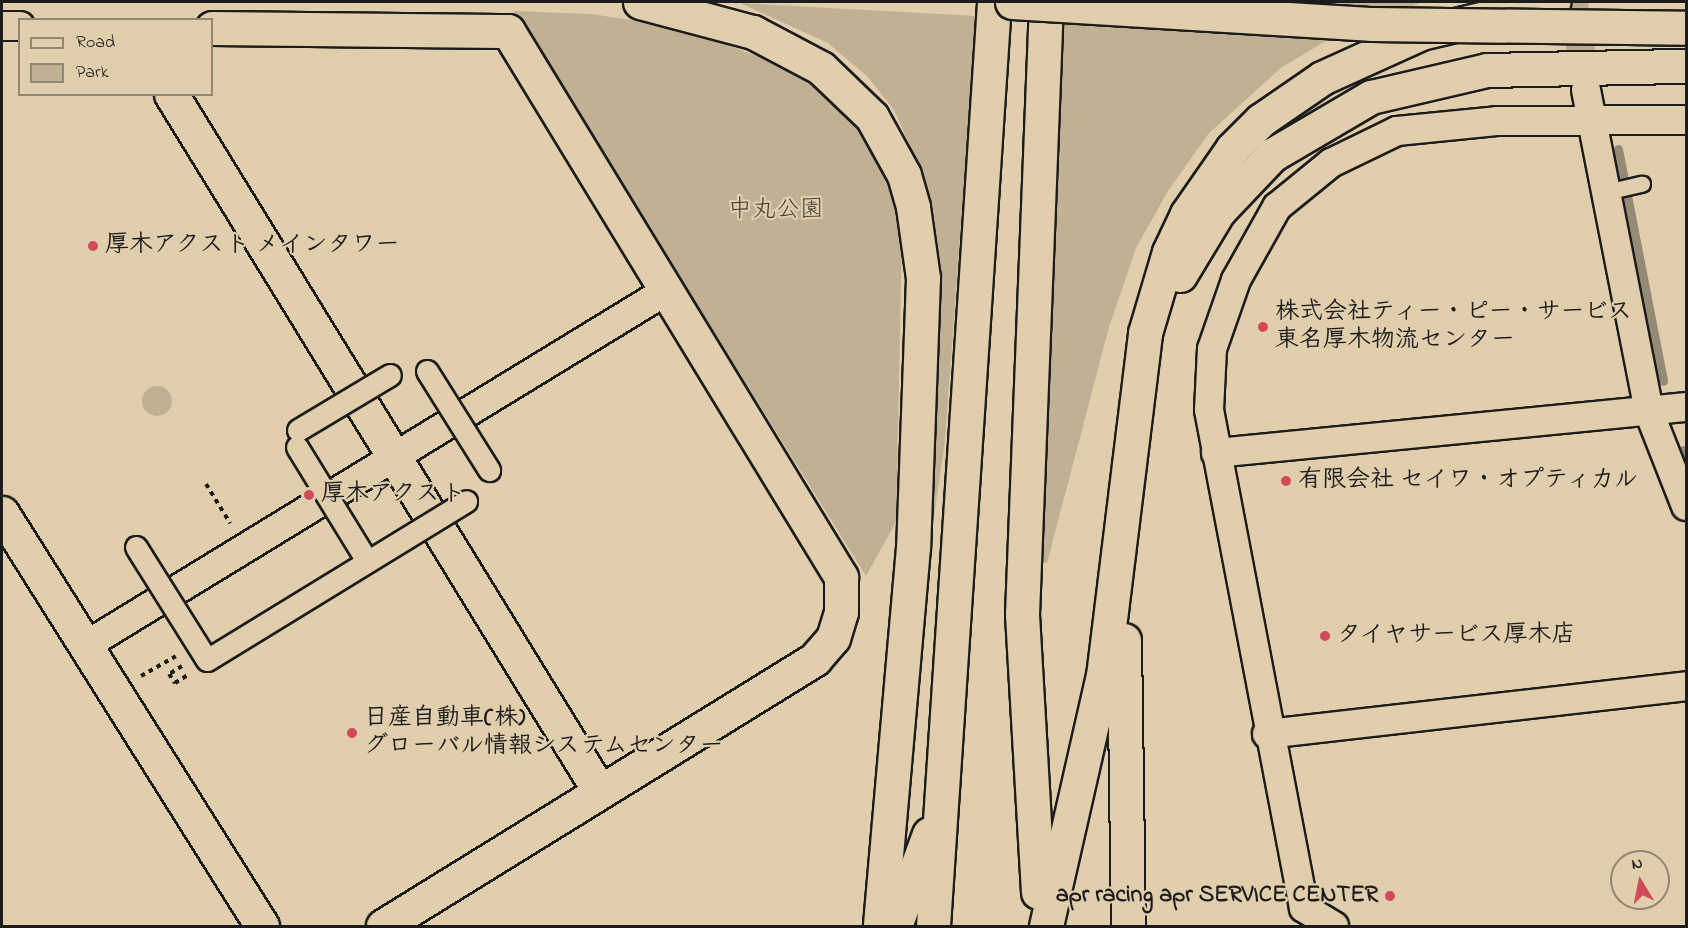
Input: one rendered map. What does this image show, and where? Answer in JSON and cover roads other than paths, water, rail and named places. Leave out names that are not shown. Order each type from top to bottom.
[{"type":"main road","points":[[640,2],[716,20],[788,49],[849,90],[890,145],[913,207],[923,278],[913,547],[880,927]]},
{"type":"main road","points":[[933,927],[994,2]]},
{"type":"main road","points":[[1012,2],[1373,24],[1686,28]]},
{"type":"main road","points":[[1039,927],[1022,614],[1047,2]]},
{"type":"main road","points":[[1046,927],[1103,676],[1122,540],[1131,438],[1145,333],[1169,252],[1187,214],[1232,149],[1290,99],[1358,59],[1421,33],[1553,2]]},
{"type":"main road","points":[[213,28],[507,31],[841,577],[841,612],[833,638],[815,659],[383,927]]},
{"type":"main road","points":[[1131,438],[1158,326],[1195,247],[1245,180],[1302,133],[1371,97],[1448,75],[1525,67],[1686,66]]},
{"type":"main road","points":[[172,96],[600,792]]},
{"type":"main road","points":[[2,513],[262,927]]},
{"type":"main road","points":[[1122,540],[1128,927]]},
{"type":"main road","points":[[913,547],[944,745]]},
{"type":"main road","points":[[895,927],[942,799]]},
{"type":"street","points":[[2,26],[18,26]]},
{"type":"street","points":[[1586,90],[1592,121],[1612,191],[1649,412],[1686,506]]},
{"type":"street","points":[[1334,927],[1304,908],[1267,734],[1209,410],[1212,349],[1236,280],[1277,207],[1331,162],[1397,131],[1497,121],[1686,120]]},
{"type":"street","points":[[85,646],[666,291]]},
{"type":"street","points":[[427,372],[489,470]]},
{"type":"street","points":[[367,561],[298,439],[390,375]]},
{"type":"street","points":[[1216,453],[1686,407]]},
{"type":"street","points":[[136,547],[207,660],[466,501]]},
{"type":"street","points":[[1267,734],[1686,686]]},
{"type":"lane","points":[[1612,191],[1638,185]]},
{"type":"waterway","points":[[1618,149],[1663,381]]},
{"type":"waterway","points":[[1682,450],[1686,459]]},
{"type":"tunnel","points":[[1574,2],[1586,89]]},
{"type":"place","name":"厚木アクスト メインタワー","points":[[93,246]]},
{"type":"place","name":"株式会社ティー・ピー・サービス 東名厚木物流センター","points":[[1263,327]]},
{"type":"place","name":"有限会社 セイワ・オプティカル","points":[[1286,481]]},
{"type":"place","name":"厚木アクスト","points":[[309,495]]},
{"type":"place","name":"タイヤサービス厚木店","points":[[1325,636]]},
{"type":"place","name":"日産自動車(株) グローバル情報システムセンター","points":[[352,733]]},
{"type":"place","name":"apr racing apr SERVICE CENTER","points":[[1390,896]]},
{"type":"park label","name":"中丸公園","points":[[776,211]]}]
